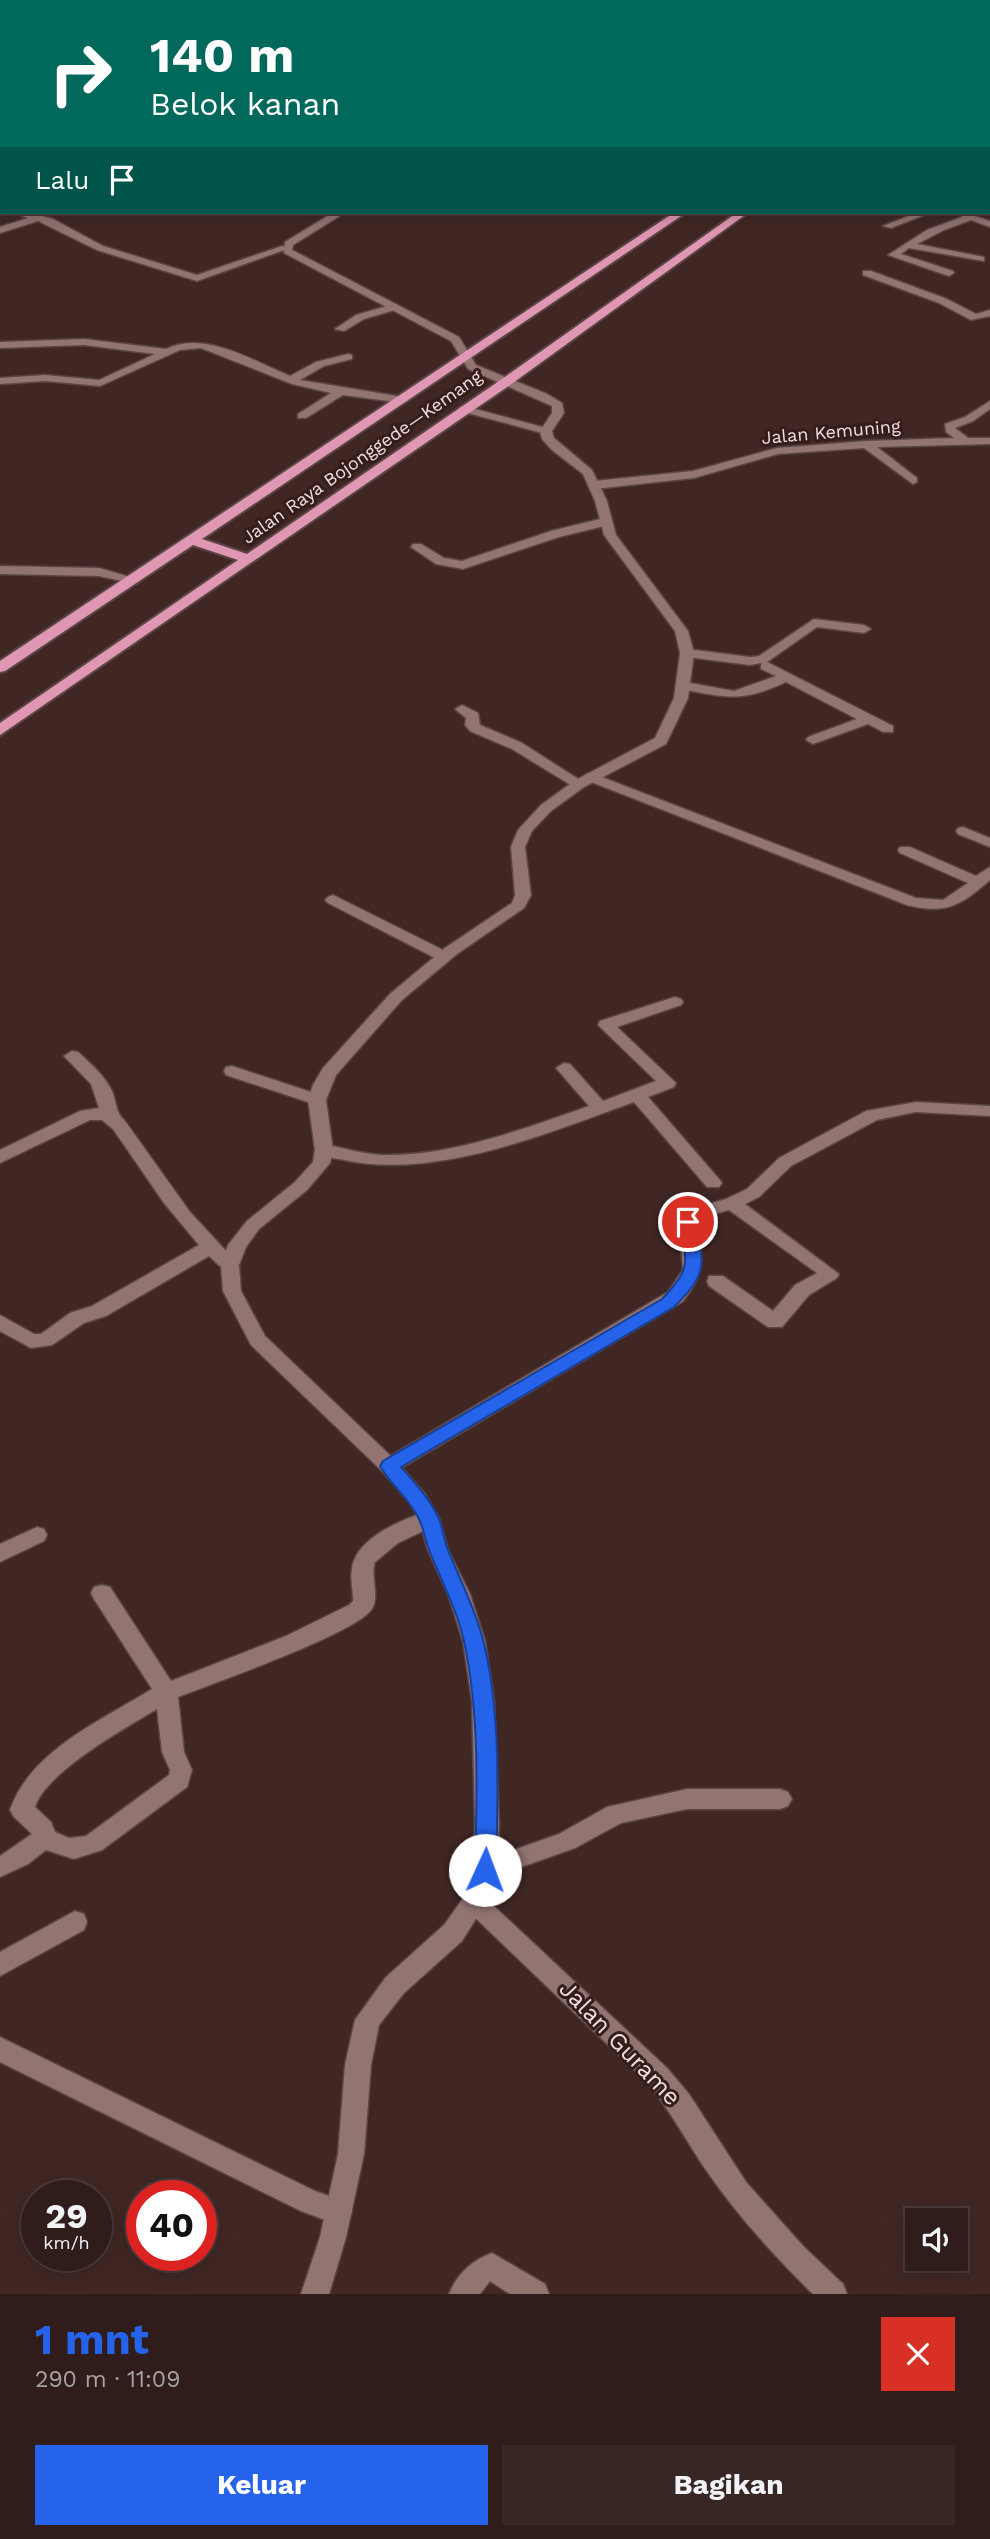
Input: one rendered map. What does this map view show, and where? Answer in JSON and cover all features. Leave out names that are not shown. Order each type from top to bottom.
[{"type":"highway","name":"Jalan Raya Bojonggede—Kemang","points":[[0,667],[679,214]]},
{"type":"highway","name":"Jalan Raya Bojonggede—Kemang","points":[[0,730],[506,382],[741,214]]},
{"type":"highway","points":[[192,540],[248,559]]},
{"type":"street","points":[[22,214],[50,221],[100,248],[197,278],[285,248],[305,231],[337,214]]},
{"type":"street","points":[[888,226],[921,214]]},
{"type":"street","points":[[948,273],[893,256],[913,239],[965,214]]},
{"type":"street","points":[[968,214],[990,224]]},
{"type":"street","points":[[0,230],[34,219]]},
{"type":"street","points":[[907,245],[981,259]]},
{"type":"street","points":[[285,248],[299,260],[456,338],[461,343],[464,359],[478,370],[544,396],[558,405],[558,413],[546,431],[548,439],[587,472],[594,485],[610,535],[681,631],[687,653],[685,686],[667,733],[661,741],[585,780],[538,815],[520,838],[518,859],[523,895],[519,905],[445,957],[396,997],[328,1072],[317,1100],[324,1150],[321,1163],[312,1176],[253,1225],[237,1245],[230,1265],[232,1291],[258,1340],[389,1466],[418,1499],[429,1519],[438,1550],[459,1594],[474,1641],[483,1701],[487,1823],[485,1870],[474,1902],[453,1933],[395,1985],[368,2020],[358,2065],[351,2154],[339,2213],[315,2294]]},
{"type":"street","points":[[867,273],[943,301],[990,325]]},
{"type":"street","points":[[340,329],[360,317],[394,307]]},
{"type":"street","points":[[975,318],[990,313]]},
{"type":"street","points":[[0,345],[85,342],[166,352]]},
{"type":"street","points":[[0,381],[46,378],[94,383],[111,379],[166,352],[191,344],[202,345],[291,380],[341,392],[403,400]]},
{"type":"street","points":[[291,380],[320,364],[348,357]]},
{"type":"street","points":[[302,416],[341,392]]},
{"type":"street","points":[[964,440],[949,426],[969,419],[990,404]]},
{"type":"street","points":[[464,409],[546,431]]},
{"type":"street","name":"Jalan Kemuning","points":[[594,485],[694,474],[778,451],[866,444],[990,441]]},
{"type":"street","points":[[866,444],[912,480]]},
{"type":"street","points":[[417,547],[440,561],[463,565],[539,538],[604,522]]},
{"type":"street","points":[[0,570],[99,572],[131,579]]},
{"type":"street","points":[[687,653],[750,661],[772,654],[814,623],[864,629]]},
{"type":"street","points":[[766,666],[888,729]]},
{"type":"street","points":[[685,686],[734,695],[787,677]]},
{"type":"street","points":[[463,709],[473,716],[472,725],[475,728],[585,780],[813,861],[849,878],[922,904],[941,905],[953,902],[984,876]]},
{"type":"street","points":[[813,740],[869,719]]},
{"type":"street","points":[[963,831],[990,843]]},
{"type":"street","points":[[905,850],[984,876]]},
{"type":"street","points":[[333,900],[445,957]]},
{"type":"street","points":[[324,1150],[391,1160],[518,1138],[668,1083],[606,1025],[675,1002]]},
{"type":"street","points":[[72,1056],[95,1076],[107,1096],[109,1116]]},
{"type":"street","points":[[564,1068],[600,1108]]},
{"type":"street","points":[[232,1071],[317,1100]]},
{"type":"street","points":[[637,1095],[713,1183]]},
{"type":"street","points":[[389,1466],[668,1303],[682,1290],[695,1266],[688,1222],[691,1217],[753,1193],[785,1162],[872,1115],[916,1107],[990,1111]]},
{"type":"street","points":[[0,1157],[86,1115],[99,1112],[109,1116],[119,1125],[178,1213],[210,1248],[230,1265]]},
{"type":"street","points":[[716,1281],[775,1322],[802,1290],[830,1274],[732,1203]]},
{"type":"street","points":[[0,1322],[31,1341],[45,1340],[77,1318],[99,1311],[210,1248]]},
{"type":"street","points":[[44,1838],[43,1829],[22,1810],[22,1803],[45,1774],[72,1751],[166,1692],[294,1642],[357,1611],[364,1603],[365,1557],[388,1540],[429,1519]]},
{"type":"street","points":[[0,1554],[37,1535]]},
{"type":"street","points":[[44,1838],[70,1850],[94,1843],[178,1780],[181,1770],[173,1752],[166,1692],[102,1593]]},
{"type":"street","points":[[485,1870],[567,1841],[607,1817],[621,1813],[687,1799],[780,1799]]},
{"type":"street","points":[[0,1867],[20,1857],[44,1838]]},
{"type":"street","name":"Jalan Gurame","points":[[474,1902],[658,2076],[680,2103],[713,2159],[737,2191],[794,2257],[833,2294]]},
{"type":"street","points":[[0,1965],[75,1922]]},
{"type":"street","points":[[0,2049],[310,2202],[339,2213]]},
{"type":"street","points":[[463,2294],[481,2271],[492,2267],[534,2294]]},
{"type":"route","points":[[485,1870],[487,1823],[483,1701],[474,1641],[459,1594],[438,1550],[429,1519],[418,1499],[389,1466],[668,1303],[689,1282],[695,1266],[688,1222]]}]
